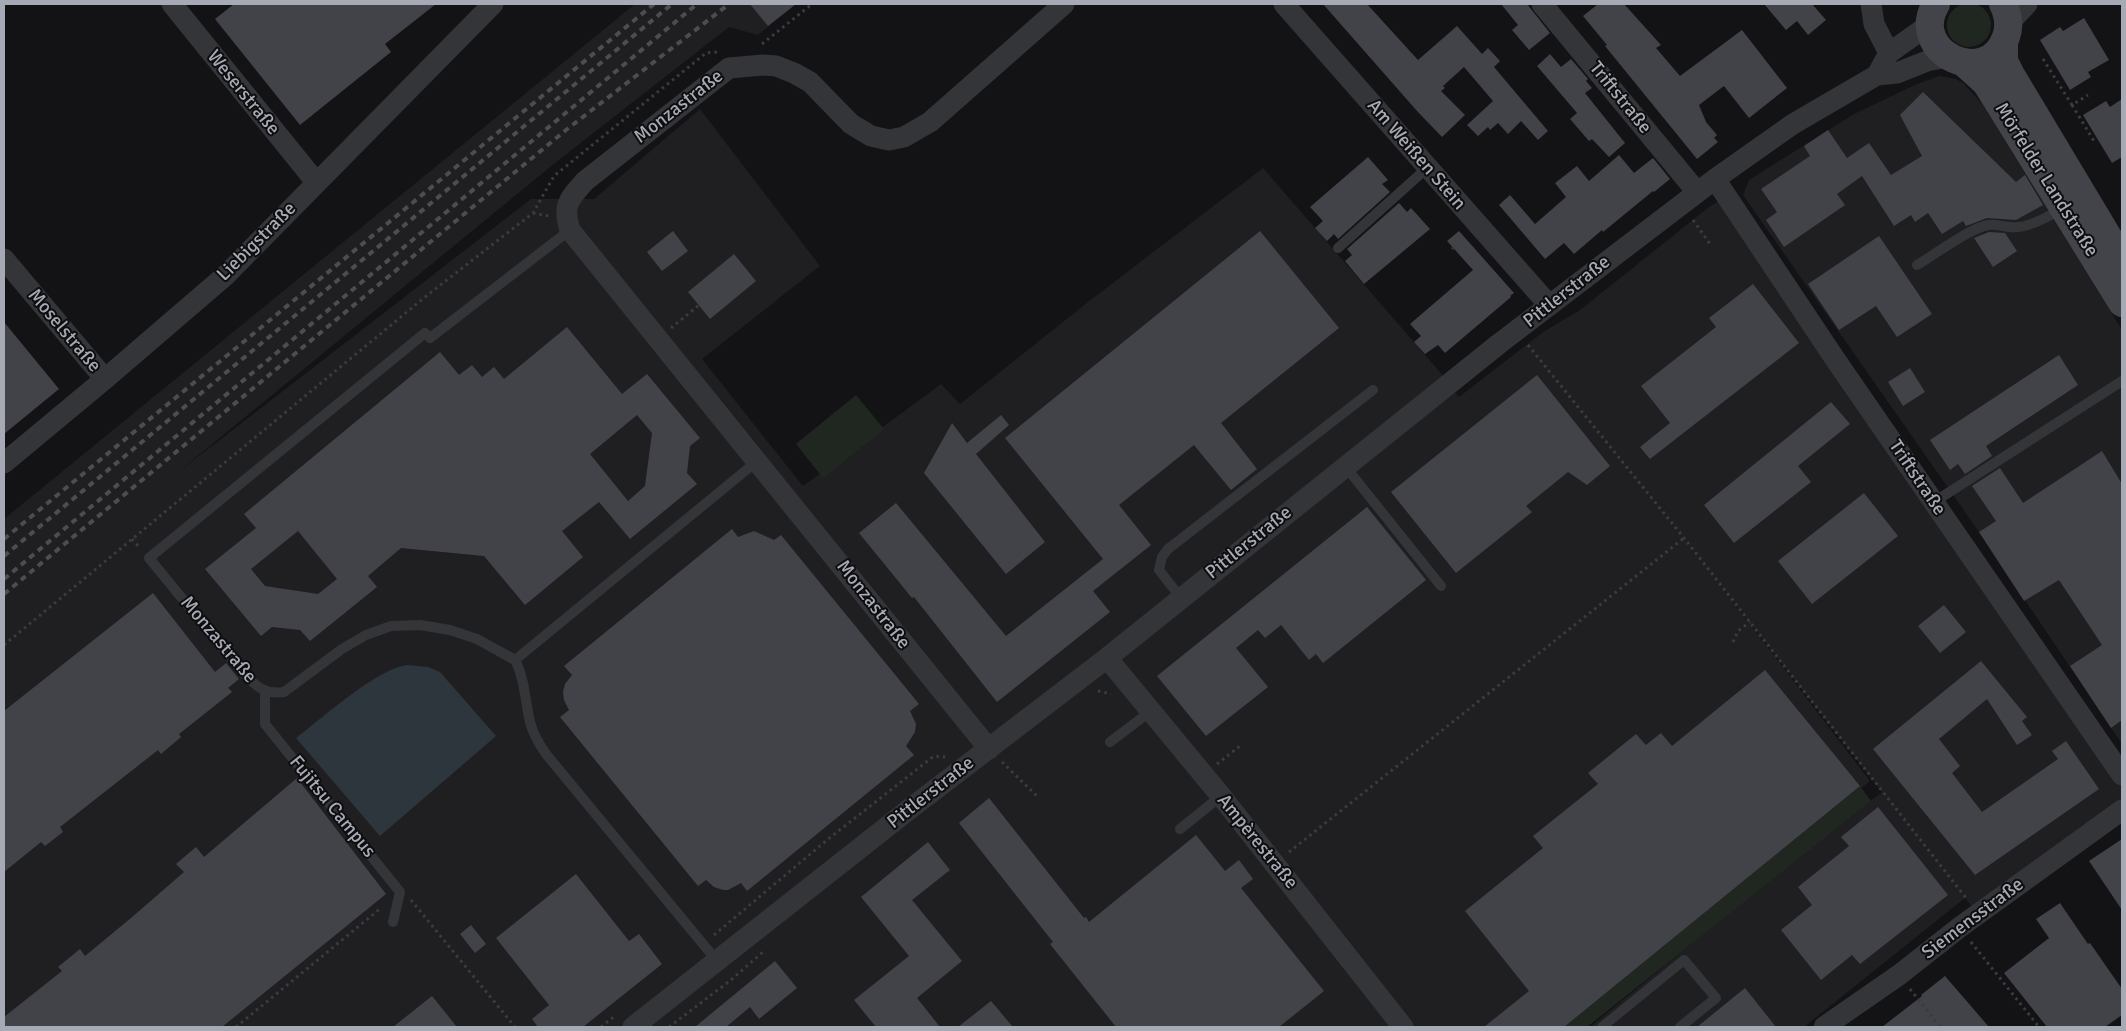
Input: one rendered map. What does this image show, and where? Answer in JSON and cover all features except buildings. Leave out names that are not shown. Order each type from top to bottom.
[{"type":"main road","name":"Mörfelder Landstraße","points":[[1933,10],[1932,38],[1939,49],[1986,82],[2122,303]]},
{"type":"main road","points":[[1956,60],[1973,63],[1989,58],[2005,24]]},
{"type":"main road","name":"Mörfelder Landstraße","points":[[2005,24],[2004,61],[2122,260]]},
{"type":"street","name":"Weserstraße","points":[[172,4],[316,182]]},
{"type":"street","name":"Liebigstraße","points":[[4,463],[105,380],[226,275],[493,4]]},
{"type":"street","name":"Monzastraße","points":[[990,753],[824,542],[756,462],[570,230],[567,220],[568,201],[585,181],[729,68],[763,65],[785,69],[810,82],[851,124],[871,136],[889,140],[904,137],[930,122],[1064,4]]},
{"type":"street","name":"Am Weißen Stein","points":[[1284,4],[1549,305]]},
{"type":"street","name":"Triftstraße","points":[[1542,4],[1689,198]]},
{"type":"street","points":[[1872,4],[1874,24],[1889,53]]},
{"type":"street","points":[[2005,24],[2011,21],[2027,4]]},
{"type":"street","points":[[1877,75],[1889,53],[1933,10]]},
{"type":"street","name":"Pittlerstraße","points":[[628,1019],[717,961],[907,811],[990,753],[1345,466],[1549,305],[1715,178],[1793,124],[1877,75],[1897,73],[1927,61],[1956,60]]},
{"type":"street","name":"Triftstraße","points":[[1715,178],[1934,502],[2122,775]]},
{"type":"street","name":"Moselstraße","points":[[4,259],[105,380]]},
{"type":"street","name":"Ampèrestraße","points":[[1107,658],[1221,796],[1403,1027]]},
{"type":"street","name":"Siemensstraße","points":[[1824,1027],[1899,975],[1960,927],[2122,810]]},
{"type":"lane","points":[[1338,248],[1428,168]]},
{"type":"lane","points":[[1917,265],[1977,229],[1988,225],[2012,228],[2028,225],[2063,208]]},
{"type":"lane","name":"Monzastraße","points":[[515,660],[477,639],[450,630],[420,624],[391,626],[366,635],[342,649],[284,692],[275,694],[265,692],[254,685],[245,675],[149,558],[425,333],[430,338],[570,230]]},
{"type":"lane","points":[[1934,502],[2122,381]]},
{"type":"lane","points":[[1181,598],[1159,570],[1162,557],[1168,549],[1373,390]]},
{"type":"lane","points":[[717,961],[546,754],[536,739],[530,723],[521,672],[515,660],[756,462]]},
{"type":"lane","points":[[1345,466],[1441,586]]},
{"type":"lane","name":"Fujitsu Campus","points":[[265,692],[265,724],[400,892]]},
{"type":"lane","points":[[1110,742],[1151,711]]},
{"type":"lane","points":[[1180,830],[1221,796]]},
{"type":"lane","points":[[394,922],[400,892]]},
{"type":"lane","points":[[1602,1027],[1684,960],[1716,998],[1680,1027]]},
{"type":"path","points":[[757,46],[764,44],[812,4]]},
{"type":"path","points":[[4,645],[425,297],[532,213],[554,176],[578,156],[706,53],[726,52]]},
{"type":"path","points":[[2043,59],[2094,141]]},
{"type":"path","points":[[2072,105],[2088,95]]},
{"type":"path","points":[[1689,198],[1710,244]]},
{"type":"path","points":[[658,339],[699,305]]},
{"type":"path","points":[[1516,331],[1684,538],[1978,914]]},
{"type":"path","points":[[1274,863],[1684,538]]},
{"type":"path","points":[[1733,642],[1738,631],[1750,622]]},
{"type":"path","points":[[1094,693],[1100,690],[1117,696]]},
{"type":"path","points":[[1203,775],[1240,746]]},
{"type":"path","points":[[990,753],[1039,798]]},
{"type":"path","points":[[703,944],[813,852],[934,756],[946,757],[990,753],[1009,756]]},
{"type":"path","points":[[236,1027],[400,892],[403,896],[414,901],[514,1027]]},
{"type":"path","points":[[1960,927],[2039,1027]]},
{"type":"path","points":[[669,1027],[731,980],[765,950]]},
{"type":"path","points":[[1899,975],[1940,1027]]},
{"type":"path","points":[[601,1027],[628,1019]]},
{"type":"shaded area","points":[[1973,3],[1985,9],[1990,16],[1990,34],[1985,41],[1978,46],[1965,47],[1957,44],[1950,37],[1947,21],[1950,13],[1957,6]]},
{"type":"shaded area","points":[[635,4],[796,4],[758,35],[729,27],[555,163],[177,473],[531,199],[594,199],[700,109],[820,266],[702,359],[803,486],[941,384],[960,404],[1088,302],[1263,168],[1439,371],[1459,397],[1543,332],[1580,310],[1709,207],[1728,195],[2122,774],[2122,811],[1978,914],[1965,898],[1804,1027],[1590,1027],[1724,917],[1882,792],[1710,572],[1870,781],[1566,1027],[4,1027],[4,519]]},
{"type":"shaded area","points":[[1939,76],[1956,79],[1963,83],[1983,105],[2122,330],[2122,744],[1979,532],[1743,195],[1749,180],[1854,114],[1917,84]]},
{"type":"shaded area","points":[[856,395],[884,429],[823,478],[796,444]]},
{"type":"shaded area","points":[[408,665],[428,667],[440,672],[496,736],[380,836],[296,738],[366,684],[395,668]]},
{"type":"shaded area","points":[[1860,786],[1871,801],[1587,1027],[1564,1027]]},
{"type":"railway","points":[[4,539],[654,4]]},
{"type":"railway","points":[[4,556],[672,4]]},
{"type":"railway","points":[[4,579],[697,4]]},
{"type":"railway","points":[[4,594],[566,130],[729,4]]}]
